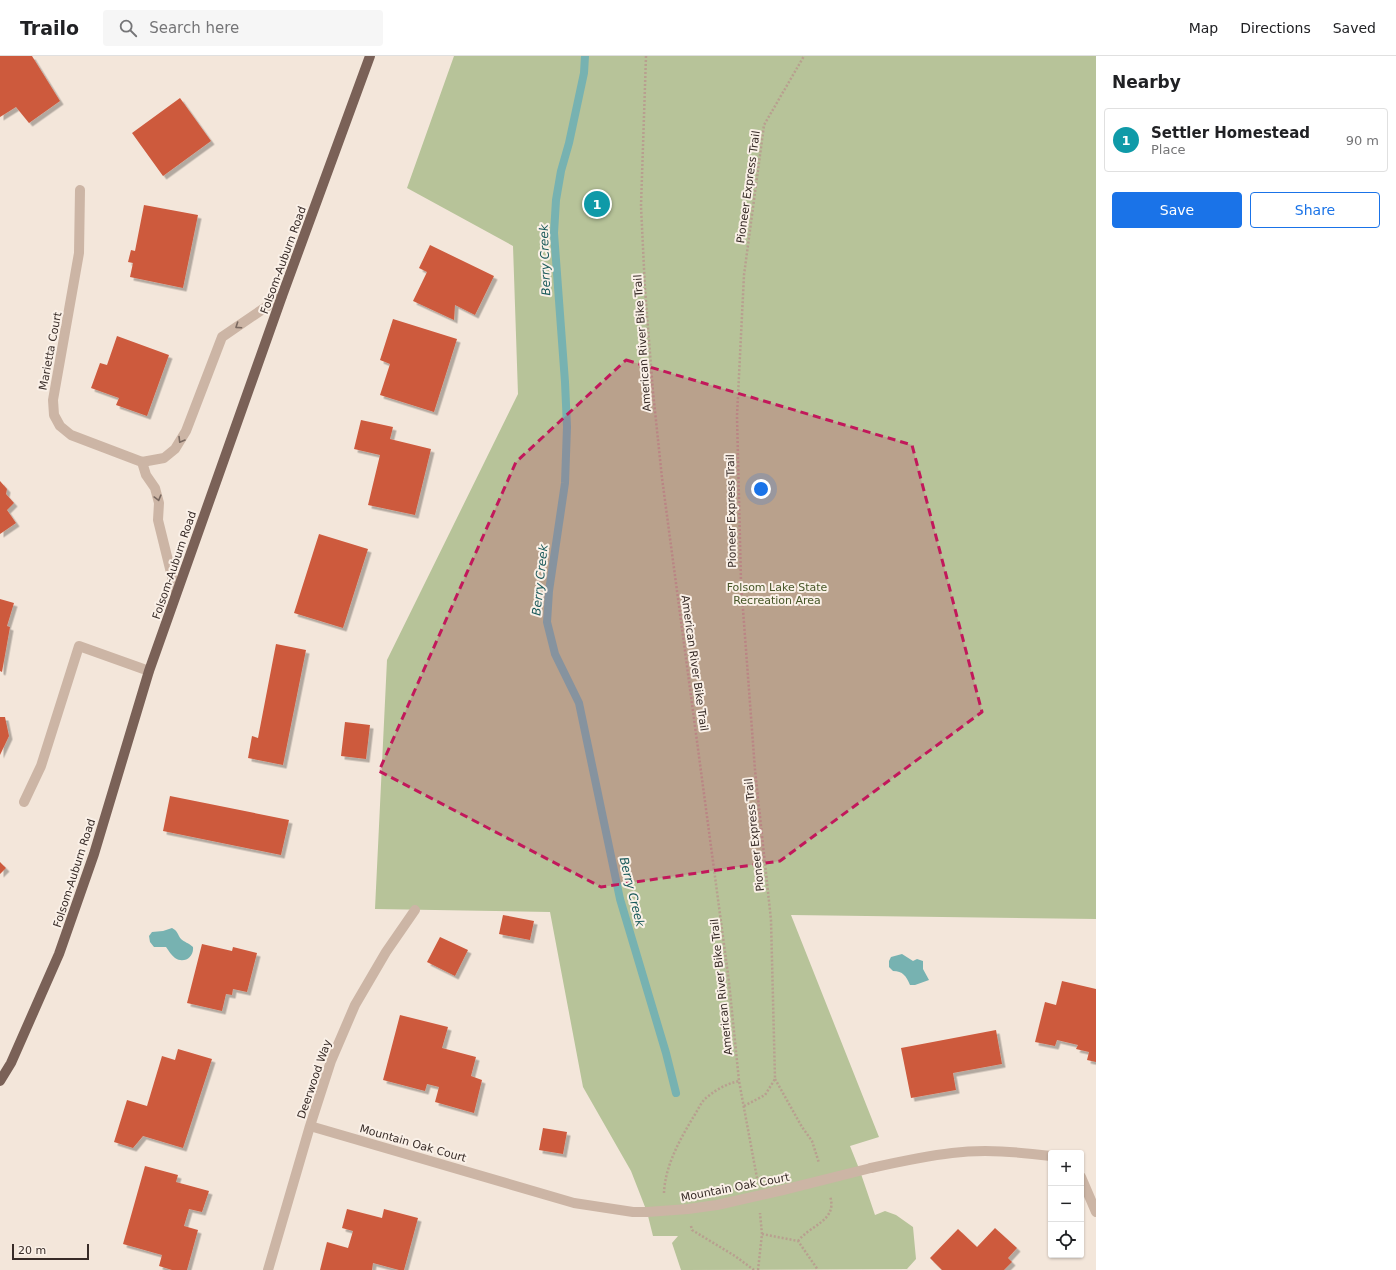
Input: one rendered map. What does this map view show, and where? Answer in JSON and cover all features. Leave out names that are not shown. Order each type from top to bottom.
[{"type":"main road","name":"Folsom-Auburn Road","points":[[0,1081],[11,1063],[59,954],[94,854],[149,671],[176,593],[282,296],[370,56]]},
{"type":"street","name":"Marietta Court","points":[[80,190],[79,253],[53,400],[54,415],[60,426],[71,435],[142,462]]},
{"type":"street","points":[[176,593],[158,520],[159,503],[155,488],[146,475],[142,462],[164,458],[175,449],[186,431],[222,337],[282,296]]},
{"type":"street","points":[[24,802],[41,766],[79,646],[149,671]]},
{"type":"street","name":"Deerwood Way","points":[[268,1270],[310,1126],[331,1061],[355,1005],[386,952],[415,910]]},
{"type":"street","name":"Mountain Oak Court","points":[[310,1126],[574,1203],[634,1212],[688,1209],[717,1205],[870,1168],[913,1159],[954,1153],[1013,1151],[1048,1156]]},
{"type":"street","points":[[1084,1183],[1096,1212]]},
{"type":"path","name":"American River Bike Trail","points":[[646,56],[642,206],[644,289],[652,392],[662,478],[727,967],[739,1081],[757,1181]]},
{"type":"path","name":"Pioneer Express Trail","points":[[775,1079],[771,920],[755,770],[741,583],[737,416],[744,275],[764,125],[804,56]]},
{"type":"path","points":[[744,1106],[764,1095],[775,1079],[802,1127],[812,1141],[832,1203],[832,1209],[828,1217],[807,1232],[798,1241]]},
{"type":"path","points":[[663,1211],[664,1185],[669,1168],[690,1122],[705,1098],[726,1084],[739,1081]]},
{"type":"path","points":[[688,1209],[692,1230],[736,1256],[754,1270]]},
{"type":"path","points":[[758,1270],[762,1234],[760,1211]]},
{"type":"path","points":[[762,1234],[798,1241],[818,1270]]},
{"type":"highlighted area","points":[[626,360],[912,445],[982,712],[780,861],[601,887],[379,771],[516,462]]},
{"type":"green space","name":"Folsom Lake State Recreation Area","points":[[454,56],[1096,56],[1096,919],[791,915],[879,1137],[850,1146],[875,1215],[885,1211],[896,1215],[913,1227],[916,1259],[907,1269],[681,1270],[672,1243],[678,1236],[653,1236],[647,1212],[631,1171],[583,1087],[550,912],[375,909],[387,660],[518,394],[513,246],[407,188]]},
{"type":"water","points":[[172,928],[181,939],[193,947],[192,954],[185,960],[178,960],[172,956],[166,947],[154,947],[150,942],[149,936],[152,932]]},
{"type":"water","points":[[902,954],[913,961],[917,959],[923,961],[923,969],[929,980],[915,985],[910,985],[904,975],[893,971],[889,967],[891,957]]},
{"type":"building","points":[[0,56],[32,56],[60,101],[29,123],[16,107],[0,117]]},
{"type":"building","points":[[180,98],[211,141],[163,176],[132,133]]},
{"type":"building","points":[[144,205],[198,215],[183,288],[130,277],[133,263],[128,262],[131,250],[135,251]]},
{"type":"building","points":[[430,245],[494,276],[475,315],[455,305],[454,320],[413,301],[427,272],[419,268]]},
{"type":"building","points":[[393,319],[457,339],[434,412],[380,395],[390,364],[380,360]]},
{"type":"building","points":[[117,336],[169,355],[147,416],[116,405],[119,398],[91,388],[100,363],[107,365]]},
{"type":"building","points":[[361,420],[393,427],[390,439],[431,449],[415,515],[368,505],[380,455],[354,449]]},
{"type":"building","points":[[0,481],[7,489],[6,494],[14,503],[7,510],[16,523],[0,534]]},
{"type":"building","points":[[319,534],[368,549],[343,628],[294,613]]},
{"type":"building","points":[[0,599],[14,603],[7,626],[10,627],[2,672],[0,671]]},
{"type":"building","points":[[276,644],[306,650],[283,765],[248,758],[252,736],[258,738]]},
{"type":"building","points":[[0,717],[5,717],[9,736],[0,755]]},
{"type":"building","points":[[345,722],[370,725],[366,759],[341,756]]},
{"type":"building","points":[[170,796],[289,820],[281,855],[163,831]]},
{"type":"building","points":[[0,862],[6,868],[0,874]]},
{"type":"building","points":[[503,915],[534,921],[530,940],[499,934]]},
{"type":"building","points":[[440,937],[468,950],[455,976],[427,962]]},
{"type":"building","points":[[202,944],[232,951],[233,947],[257,953],[247,992],[233,989],[232,995],[226,994],[222,1011],[187,1003]]},
{"type":"building","points":[[1062,981],[1096,989],[1096,1062],[1087,1060],[1089,1052],[1076,1049],[1078,1045],[1057,1040],[1055,1046],[1035,1042],[1045,1002],[1056,1005]]},
{"type":"building","points":[[400,1015],[448,1027],[442,1048],[476,1057],[471,1076],[482,1080],[474,1113],[435,1102],[439,1087],[427,1084],[425,1091],[383,1080]]},
{"type":"building","points":[[996,1030],[1002,1064],[953,1073],[956,1090],[911,1098],[901,1048]]},
{"type":"building","points":[[178,1049],[212,1059],[183,1148],[143,1136],[133,1148],[114,1142],[127,1100],[147,1106],[162,1056],[175,1060]]},
{"type":"building","points":[[543,1128],[567,1132],[563,1154],[539,1150]]},
{"type":"building","points":[[145,1166],[178,1175],[176,1182],[209,1191],[202,1212],[189,1209],[184,1226],[198,1230],[187,1270],[172,1270],[159,1266],[162,1255],[123,1244]]},
{"type":"building","points":[[347,1209],[382,1218],[384,1209],[418,1218],[404,1270],[373,1263],[372,1270],[320,1270],[327,1242],[348,1248],[353,1231],[342,1228]]},
{"type":"building","points":[[995,1228],[1017,1248],[1008,1258],[1012,1262],[1004,1270],[942,1270],[930,1258],[958,1229],[977,1247]]},
{"type":"waterway","name":"Berry Creek","points":[[585,56],[584,73],[569,143],[561,171],[556,200],[554,233],[567,427],[565,483],[549,591],[547,622],[555,654],[579,703],[620,899],[666,1053],[676,1093]]},
{"type":"place","name":"Settler Homestead","points":[[597,204]]}]
